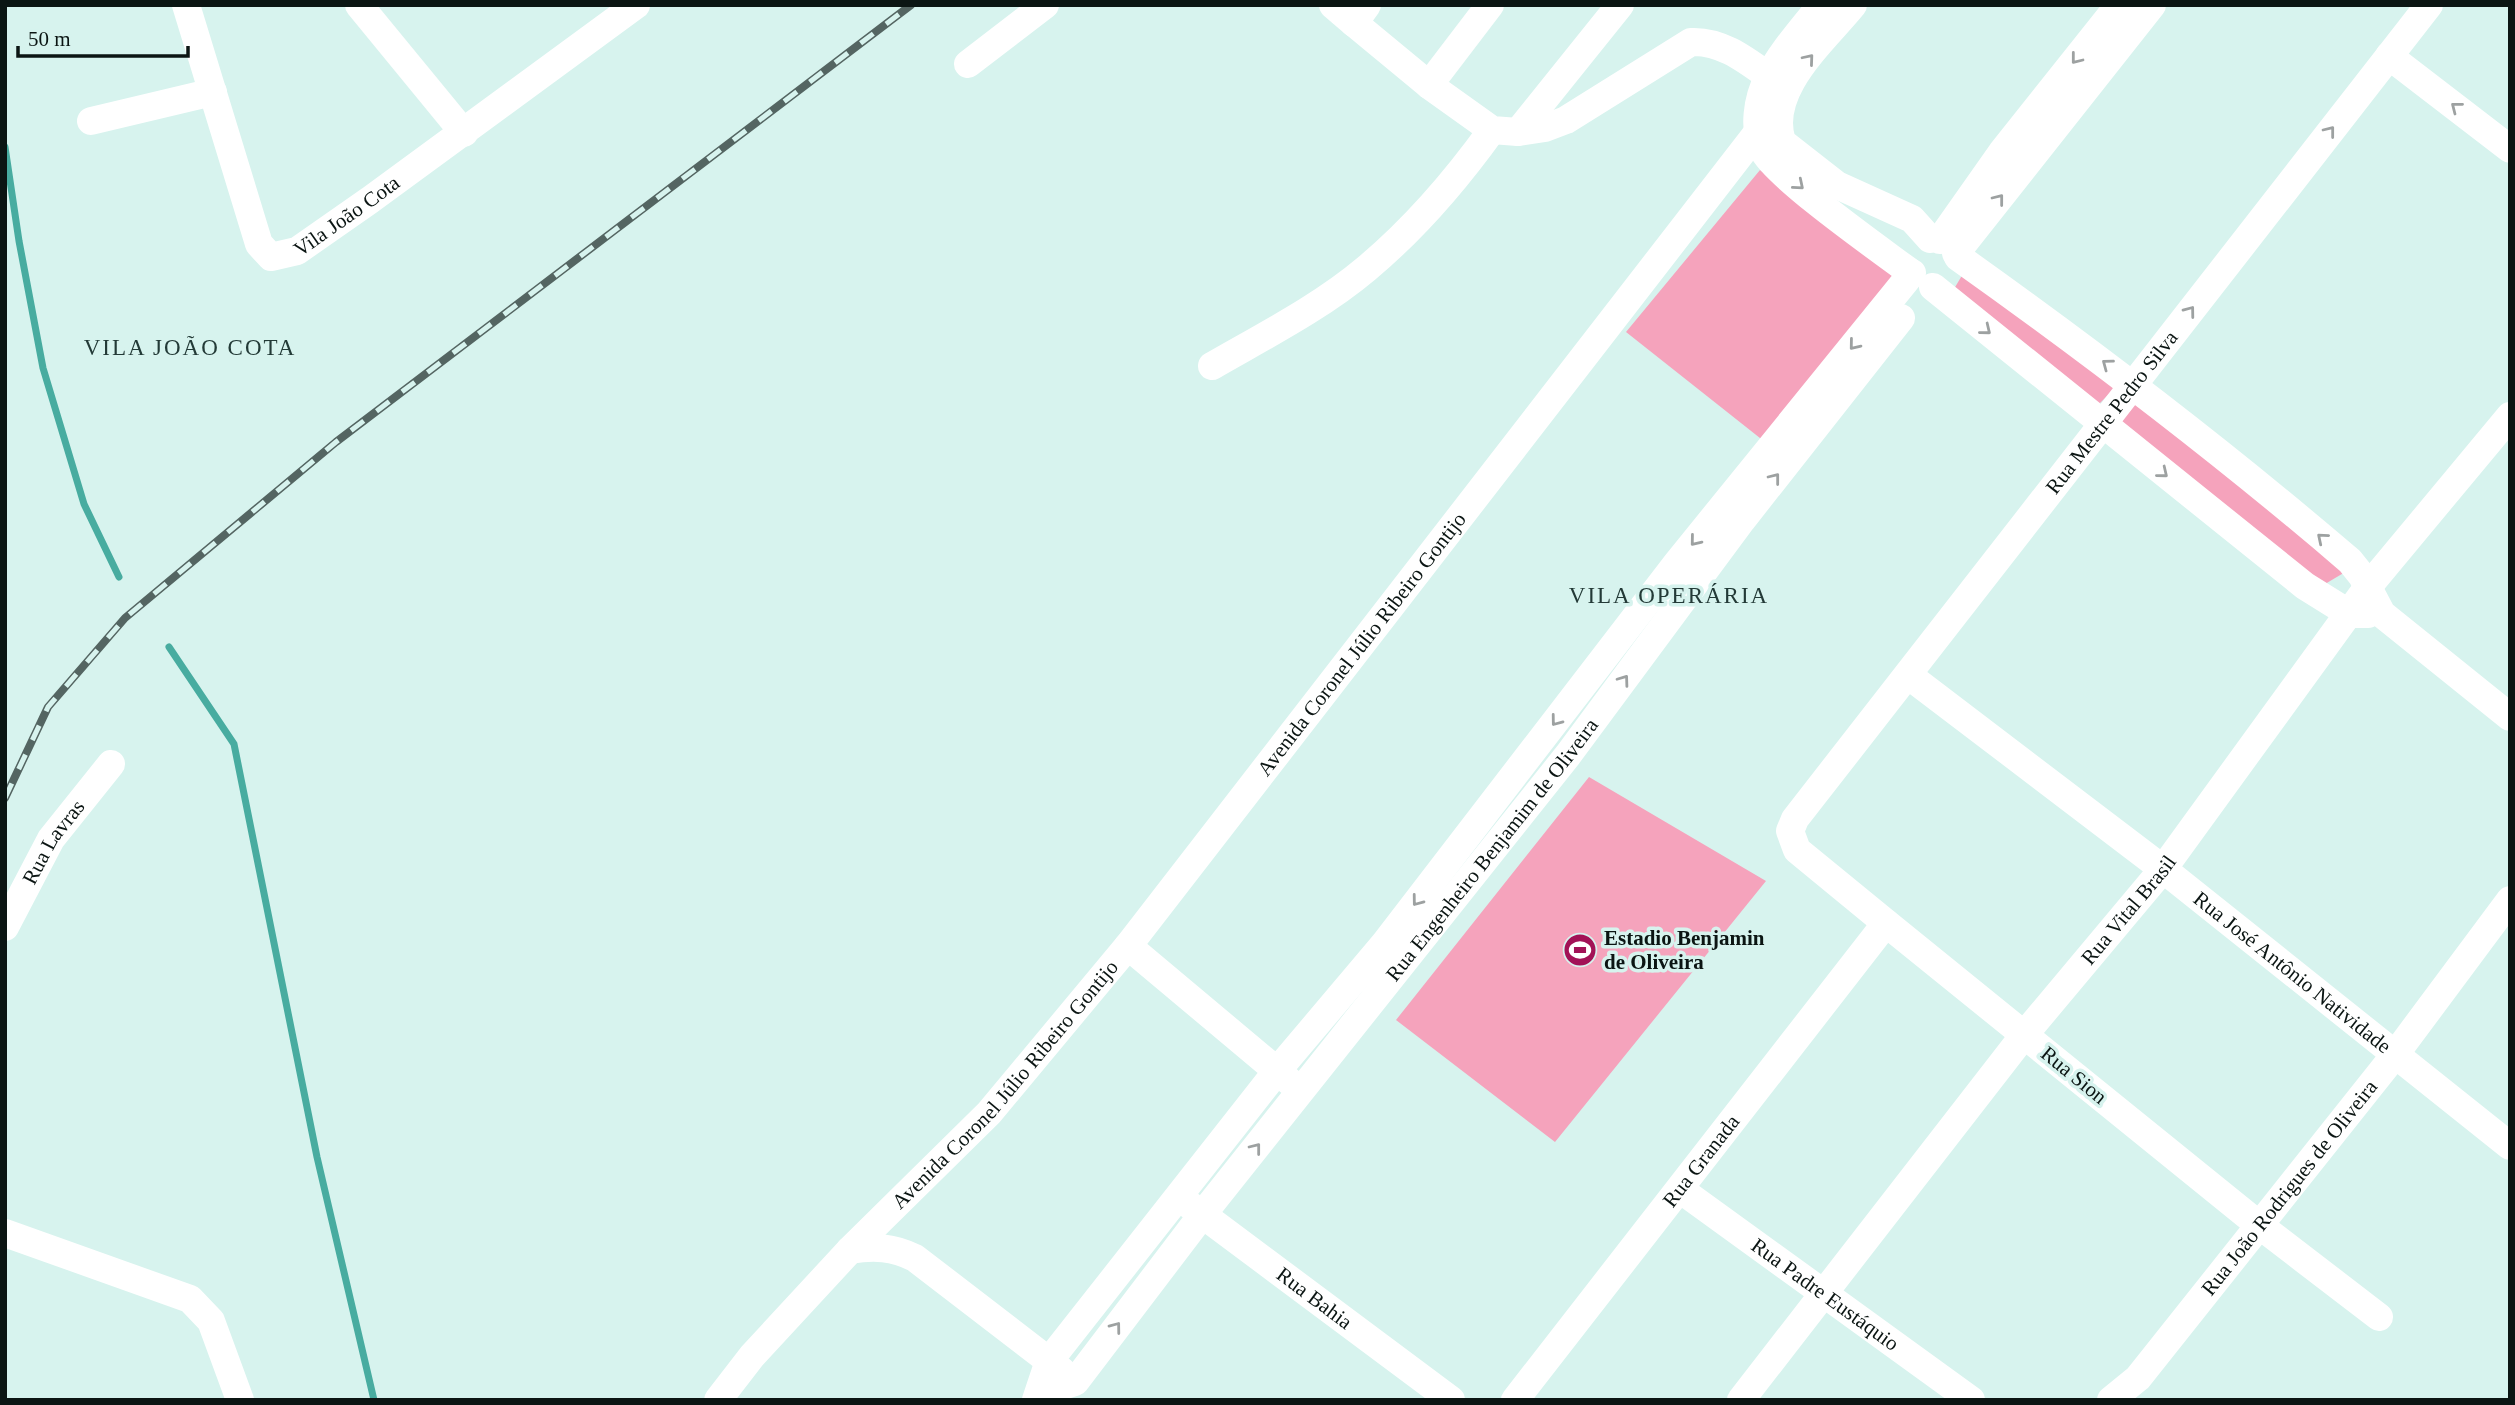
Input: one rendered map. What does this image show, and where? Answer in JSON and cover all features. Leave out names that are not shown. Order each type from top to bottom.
[{"type":"street","name":"Vila João Cota","points":[[186,5],[259,244],[271,257],[297,251],[464,133],[636,5]]},
{"type":"street","points":[[359,5],[464,133]]},
{"type":"street","points":[[968,64],[1045,5]]},
{"type":"street","points":[[1429,85],[1490,5]]},
{"type":"street","points":[[1212,366],[1288,322],[1366,270],[1505,131],[1620,5]]},
{"type":"street","points":[[1778,93],[1822,5]]},
{"type":"street","points":[[1853,5],[1778,93],[1759,106],[1769,138],[1764,152],[1781,170],[2294,578],[2350,614],[2382,614]]},
{"type":"street","points":[[1946,247],[1995,162],[2117,21],[2152,5]]},
{"type":"street","name":"Rua Mestre Pedro Silva","points":[[1795,819],[2429,5]]},
{"type":"street","points":[[1351,11],[1429,85],[1505,131],[1545,128],[1566,120],[1690,42],[1707,41],[1733,52],[1778,93]]},
{"type":"street","points":[[2389,56],[2510,149]]},
{"type":"street","points":[[90,121],[212,92]]},
{"type":"street","name":"Avenida Coronel Júlio Ribeiro Gontijo","points":[[718,1400],[752,1356],[850,1250],[989,1113],[1128,946],[1769,138],[1778,93]]},
{"type":"street","points":[[1769,138],[1837,185],[1912,219],[1946,247],[2134,384],[2350,561],[2382,614],[2510,717]]},
{"type":"street","points":[[1920,280],[1910,255],[1915,247],[1946,247]]},
{"type":"street","points":[[1920,280],[1949,282],[1957,267],[1946,247]]},
{"type":"street","name":"Rua Engenheiro Benjamim de Oliveira","points":[[1038,1397],[1049,1361],[1277,1070],[1385,943],[1920,280]]},
{"type":"street","name":"Rua Vital Brasil","points":[[1741,1400],[2024,1035],[2163,869],[2367,588],[2504,435]]},
{"type":"street","name":"Rua Engenheiro Benjamim de Oliveira","points":[[1038,1397],[1075,1382],[1202,1215],[1568,755],[1733,513]]},
{"type":"street","name":"Rua José Antônio Natividade","points":[[1908,675],[2163,869],[2510,1146]]},
{"type":"street","name":"Rua Lavras","points":[[5,926],[51,839],[111,764]]},
{"type":"street","name":"Rua Sion","points":[[1795,819],[1790,831],[1797,849],[2259,1225],[2379,1317]]},
{"type":"street","name":"Rua João Rodrigues de Oliveira","points":[[2111,1400],[2138,1378],[2394,1056],[2510,900]]},
{"type":"street","name":"Rua Granada","points":[[1515,1400],[1681,1190],[1886,923]]},
{"type":"street","points":[[1128,946],[1301,1091]]},
{"type":"street","name":"Rua Padre Eustáquio","points":[[1681,1190],[1971,1400]]},
{"type":"street","name":"Rua Bahia","points":[[1179,1198],[1451,1400]]},
{"type":"street","points":[[5,1233],[190,1299],[211,1321],[240,1400]]},
{"type":"street","points":[[850,1250],[878,1247],[899,1250],[915,1258],[1075,1382]]},
{"type":"shaded area","points":[[1760,170],[1900,274],[1765,442],[1626,332]]},
{"type":"shaded area","points":[[1967,267],[2118,385],[2095,408],[1951,294]]},
{"type":"shaded area","points":[[2136,392],[2352,568],[2320,587],[2112,421]]},
{"type":"shaded area","name":"Estadio Benjamin de Oliveira","points":[[1589,777],[1766,881],[1555,1142],[1396,1020]]},
{"type":"waterway","points":[[5,147],[19,241],[43,368],[84,504],[119,577]]},
{"type":"waterway","points":[[169,647],[234,744],[317,1157],[374,1400]]},
{"type":"railway","points":[[5,798],[48,707],[125,618],[336,442],[911,5]]},
{"type":"place","name":"Estadio Benjamin de Oliveira","points":[[1580,950]]},
{"type":"district","name":"VILA JOÃO COTA","points":[[190,347]]},
{"type":"district","name":"VILA OPERÁRIA","points":[[1669,595]]}]
